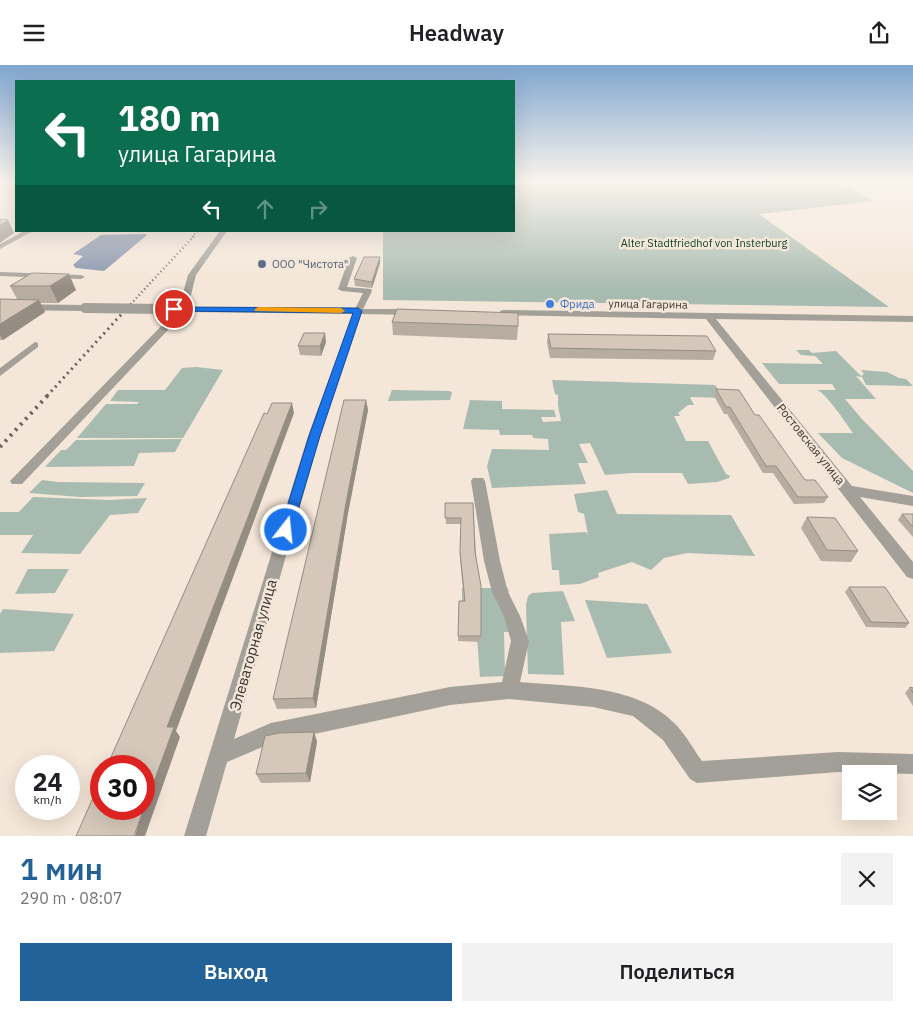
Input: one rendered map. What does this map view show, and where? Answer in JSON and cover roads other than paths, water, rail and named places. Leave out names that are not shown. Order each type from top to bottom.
[{"type":"street","points":[[0,247],[28,232]]},
{"type":"street","points":[[17,481],[183,309],[192,275],[223,232]]},
{"type":"street","name":"Элеваторная улица","points":[[195,836],[314,436],[358,311],[368,291],[342,289],[353,258]]},
{"type":"street","points":[[0,266],[28,267]]},
{"type":"street","points":[[0,274],[82,277]]},
{"type":"street","points":[[0,307],[426,312]]},
{"type":"street","name":"улица Гагарина","points":[[495,313],[913,319]]},
{"type":"street","name":"Ростовская улица","points":[[708,316],[913,573]]},
{"type":"street","name":"улица Гагарина","points":[[894,319],[913,323]]},
{"type":"street","points":[[0,373],[35,345]]},
{"type":"street","points":[[478,481],[500,592],[512,616],[520,641],[509,690]]},
{"type":"street","points":[[847,490],[913,501]]},
{"type":"street","points":[[220,755],[271,733],[450,696],[509,690],[593,698],[638,708],[670,733],[697,772],[838,762],[913,764]]},
{"type":"water","points":[[101,235],[147,235],[104,271],[76,268],[73,265],[83,256],[73,254]]},
{"type":"railway","points":[[192,237],[197,232]]},
{"type":"railway","points":[[128,307],[194,236]]},
{"type":"railway","points":[[47,396],[129,306]]},
{"type":"railway","points":[[0,447],[48,395]]},
{"type":"place","name":"ООО \"Чистота\"","points":[[262,264]]},
{"type":"place","name":"Фрида","points":[[550,304]]},
{"type":"park label","name":"Alter Stadtfriedhof von Insterburg","points":[[704,243]]}]
